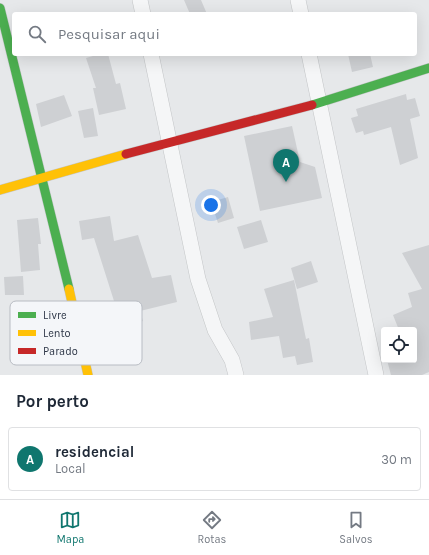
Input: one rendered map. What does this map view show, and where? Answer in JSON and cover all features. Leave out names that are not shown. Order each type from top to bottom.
[{"type":"street","points":[[140,0],[143,12]]},
{"type":"street","points":[[298,0],[301,12]]},
{"type":"street","points":[[0,8],[72,301]]},
{"type":"street","points":[[151,56],[198,279],[215,330],[232,360],[236,375]]},
{"type":"street","points":[[309,56],[376,375]]},
{"type":"street","points":[[0,190],[41,177],[169,142],[319,103],[429,68]]},
{"type":"street","points":[[86,365],[88,375]]},
{"type":"building","points":[[184,0],[201,0],[206,12],[189,12]]},
{"type":"building","points":[[93,56],[109,56],[116,84],[120,83],[126,109],[99,115],[93,88],[96,88],[86,58]]},
{"type":"building","points":[[348,56],[370,56],[373,67],[352,72]]},
{"type":"building","points":[[406,94],[407,100],[415,98],[420,116],[410,119],[418,158],[400,165],[391,127],[364,135],[363,131],[356,133],[351,118],[358,116],[356,109]]},
{"type":"building","points":[[64,95],[72,116],[41,127],[36,104]]},
{"type":"building","points":[[93,108],[98,136],[84,138],[78,111]]},
{"type":"building","points":[[292,126],[300,162],[315,167],[322,198],[260,211],[244,136]]},
{"type":"building","points":[[228,197],[234,218],[218,223],[211,202]]},
{"type":"building","points":[[110,216],[114,241],[138,235],[152,278],[171,275],[177,302],[142,311],[142,301],[114,301],[94,238],[82,240],[79,221]]},
{"type":"building","points":[[38,218],[41,244],[38,244],[40,270],[21,272],[17,220]]},
{"type":"building","points":[[261,220],[268,242],[244,249],[237,227]]},
{"type":"building","points":[[429,245],[429,372],[422,375],[391,375],[388,363],[417,363],[417,327],[398,327],[393,315],[412,307],[408,293],[422,289],[402,253]]},
{"type":"building","points":[[311,261],[318,282],[297,289],[291,268]]},
{"type":"building","points":[[23,276],[24,295],[5,295],[4,277]]},
{"type":"building","points":[[294,280],[306,339],[309,338],[313,362],[297,365],[295,356],[283,358],[279,336],[251,340],[249,322],[273,317],[264,289]]},
{"type":"traffic: fast","points":[[0,8],[69,289]]},
{"type":"traffic: fast","points":[[312,105],[429,68]]},
{"type":"traffic: slow","points":[[0,190],[126,154]]},
{"type":"traffic: slow","points":[[69,289],[72,301]]},
{"type":"traffic: slow","points":[[86,365],[88,375]]},
{"type":"traffic: jam","points":[[126,154],[312,105]]},
{"type":"place","name":"residencial","points":[[286,182]]}]
